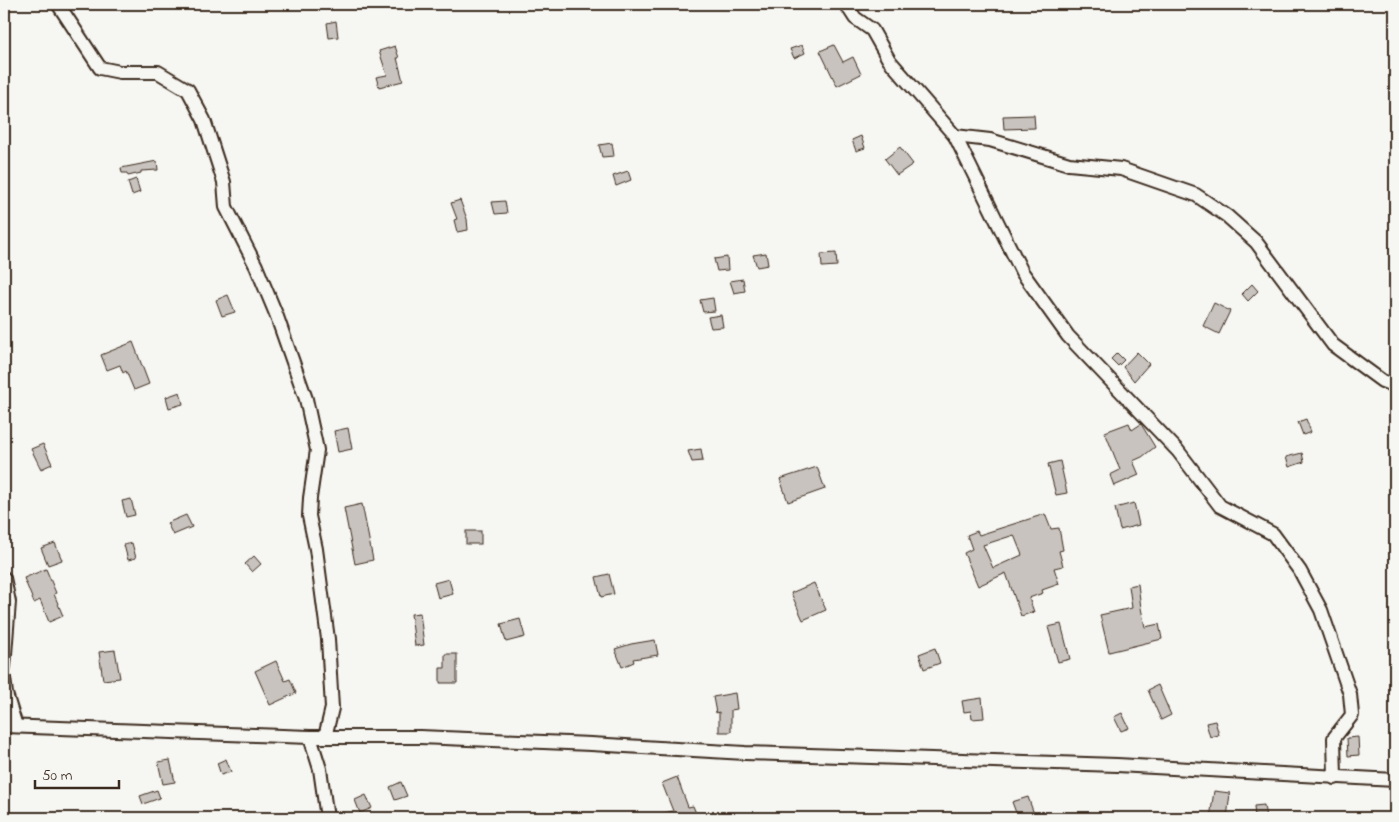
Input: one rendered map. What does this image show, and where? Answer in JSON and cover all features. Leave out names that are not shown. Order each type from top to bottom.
[{"type":"street","points":[[58,4],[100,68],[120,72],[158,72],[188,90],[204,120],[224,182],[226,207],[256,266],[276,314],[306,399],[317,450],[309,516],[316,549],[328,639],[332,708],[325,737]]},
{"type":"street","points":[[846,4],[854,18],[872,30],[889,60],[955,136],[1022,272],[1068,336],[1178,451],[1220,506],[1273,534],[1300,570],[1321,610],[1350,694],[1352,715],[1334,738],[1336,778]]},
{"type":"street","points":[[955,136],[990,140],[1069,164],[1121,169],[1196,196],[1227,216],[1256,242],[1333,345],[1382,381],[1395,386]]},
{"type":"street","points":[[4,578],[9,602],[4,667]]},
{"type":"street","points":[[4,678],[10,726],[310,737],[420,737],[745,753],[1117,765],[1395,780]]},
{"type":"street","points":[[310,737],[320,769],[327,818]]},
{"type":"building","points":[[336,21],[338,37],[329,38],[327,23]]},
{"type":"building","points":[[802,45],[805,53],[794,58],[790,49]]},
{"type":"building","points":[[834,45],[843,62],[853,57],[861,74],[837,86],[820,51]]},
{"type":"building","points":[[395,46],[403,81],[379,87],[376,77],[387,75],[379,51]]},
{"type":"building","points":[[1034,115],[1035,128],[1004,129],[1003,116]]},
{"type":"building","points":[[861,136],[865,148],[856,151],[852,140]]},
{"type":"building","points":[[612,143],[614,156],[602,157],[599,145]]},
{"type":"building","points":[[900,147],[913,164],[897,175],[885,159]]},
{"type":"building","points":[[157,161],[158,170],[141,171],[141,173],[128,176],[127,173],[122,173],[121,168]]},
{"type":"building","points":[[628,171],[631,180],[616,186],[613,176]]},
{"type":"building","points":[[136,179],[140,192],[132,195],[128,182]]},
{"type":"building","points":[[460,200],[467,219],[468,230],[457,232],[454,220],[457,219],[451,203]]},
{"type":"building","points":[[505,201],[507,213],[495,214],[492,202]]},
{"type":"building","points":[[766,253],[768,265],[757,267],[753,255]]},
{"type":"building","points":[[836,253],[837,266],[822,267],[821,254]]},
{"type":"building","points":[[727,257],[728,270],[717,271],[714,259]]},
{"type":"building","points":[[743,279],[745,291],[734,293],[730,281]]},
{"type":"building","points":[[1252,284],[1258,291],[1248,301],[1242,294]]},
{"type":"building","points":[[228,295],[235,312],[222,316],[216,300]]},
{"type":"building","points":[[713,298],[715,311],[703,312],[700,300]]},
{"type":"building","points":[[1214,303],[1230,311],[1219,334],[1203,326]]},
{"type":"building","points":[[721,315],[723,327],[711,328],[708,317]]},
{"type":"building","points":[[133,342],[149,384],[134,390],[126,371],[123,373],[120,365],[107,370],[101,355]]},
{"type":"building","points":[[1137,352],[1149,364],[1134,381],[1123,367]]},
{"type":"building","points":[[1117,353],[1124,360],[1118,366],[1111,359]]},
{"type":"building","points":[[180,392],[183,404],[169,408],[166,397]]},
{"type":"building","points":[[1306,419],[1311,432],[1303,435],[1298,422]]},
{"type":"building","points":[[1129,423],[1132,430],[1141,424],[1155,447],[1133,461],[1139,475],[1114,486],[1110,475],[1120,470],[1105,432]]},
{"type":"building","points":[[348,428],[352,449],[338,452],[334,431]]},
{"type":"building","points":[[43,444],[52,464],[41,469],[31,449]]},
{"type":"building","points":[[701,449],[703,461],[692,462],[688,451]]},
{"type":"building","points":[[1302,453],[1304,462],[1289,467],[1286,457]]},
{"type":"building","points":[[1060,461],[1067,493],[1056,495],[1048,464]]},
{"type":"building","points":[[817,467],[825,489],[788,502],[780,479]]},
{"type":"building","points":[[131,499],[135,515],[126,517],[122,501]]},
{"type":"building","points":[[1134,503],[1139,525],[1120,530],[1115,508]]},
{"type":"building","points":[[362,504],[373,560],[355,564],[344,508]]},
{"type":"building","points":[[1045,514],[1051,529],[1059,528],[1063,550],[1059,551],[1063,566],[1054,568],[1059,584],[1042,590],[1043,593],[1029,598],[1034,612],[1021,616],[1006,573],[978,586],[964,553],[972,549],[967,535],[977,531],[979,535]],"holes":[[[1014,535],[1022,555],[993,568],[983,545]]]},
{"type":"building","points":[[186,515],[192,527],[173,535],[167,523]]},
{"type":"building","points":[[466,531],[481,531],[481,544],[466,544]]},
{"type":"building","points":[[55,543],[62,560],[48,565],[41,548]]},
{"type":"building","points":[[132,543],[136,558],[128,560],[124,545]]},
{"type":"building","points":[[254,556],[261,564],[252,572],[245,564]]},
{"type":"building","points":[[46,569],[63,616],[49,622],[40,600],[34,603],[24,578]]},
{"type":"building","points":[[609,574],[614,594],[601,597],[596,577]]},
{"type":"building","points":[[449,579],[453,594],[438,598],[434,583]]},
{"type":"building","points":[[814,583],[826,610],[803,620],[791,593]]},
{"type":"building","points":[[1138,584],[1145,627],[1159,624],[1162,639],[1109,652],[1100,615],[1132,608],[1129,586]]},
{"type":"building","points":[[420,613],[424,645],[415,646],[411,614]]},
{"type":"building","points":[[520,619],[525,637],[506,642],[501,624]]},
{"type":"building","points":[[1061,624],[1070,659],[1058,662],[1048,627]]},
{"type":"building","points":[[655,640],[658,655],[633,659],[634,662],[622,667],[615,649]]},
{"type":"building","points":[[935,648],[940,663],[924,669],[919,654]]},
{"type":"building","points":[[115,650],[120,678],[103,680],[99,652]]},
{"type":"building","points":[[445,654],[457,654],[457,683],[440,683],[440,668],[445,668]]},
{"type":"building","points":[[276,661],[285,681],[290,679],[296,693],[270,705],[255,671]]},
{"type":"building","points":[[1158,685],[1171,715],[1161,720],[1148,690]]},
{"type":"building","points":[[735,693],[737,709],[731,710],[731,732],[719,732],[719,712],[716,713],[713,697]]},
{"type":"building","points":[[982,698],[984,718],[972,719],[971,711],[964,712],[962,701]]},
{"type":"building","points":[[1122,713],[1129,728],[1121,731],[1114,717]]},
{"type":"building","points":[[1215,721],[1219,735],[1210,737],[1206,723]]},
{"type":"building","points":[[1358,737],[1359,755],[1348,756],[1347,738]]},
{"type":"building","points":[[226,759],[231,772],[221,775],[217,763]]},
{"type":"building","points":[[170,760],[175,782],[163,784],[158,762]]},
{"type":"building","points":[[677,777],[688,807],[693,806],[698,818],[655,818],[655,815],[673,811],[662,783]]},
{"type":"building","points":[[401,782],[407,796],[395,800],[390,787]]},
{"type":"building","points":[[157,790],[160,798],[143,804],[140,796]]},
{"type":"building","points":[[1214,791],[1230,793],[1227,818],[1210,818]]},
{"type":"building","points":[[366,795],[372,808],[360,813],[355,800]]},
{"type":"building","points":[[1028,797],[1034,814],[1018,818],[1012,802]]},
{"type":"building","points":[[1264,805],[1266,818],[1255,818],[1254,806]]}]
